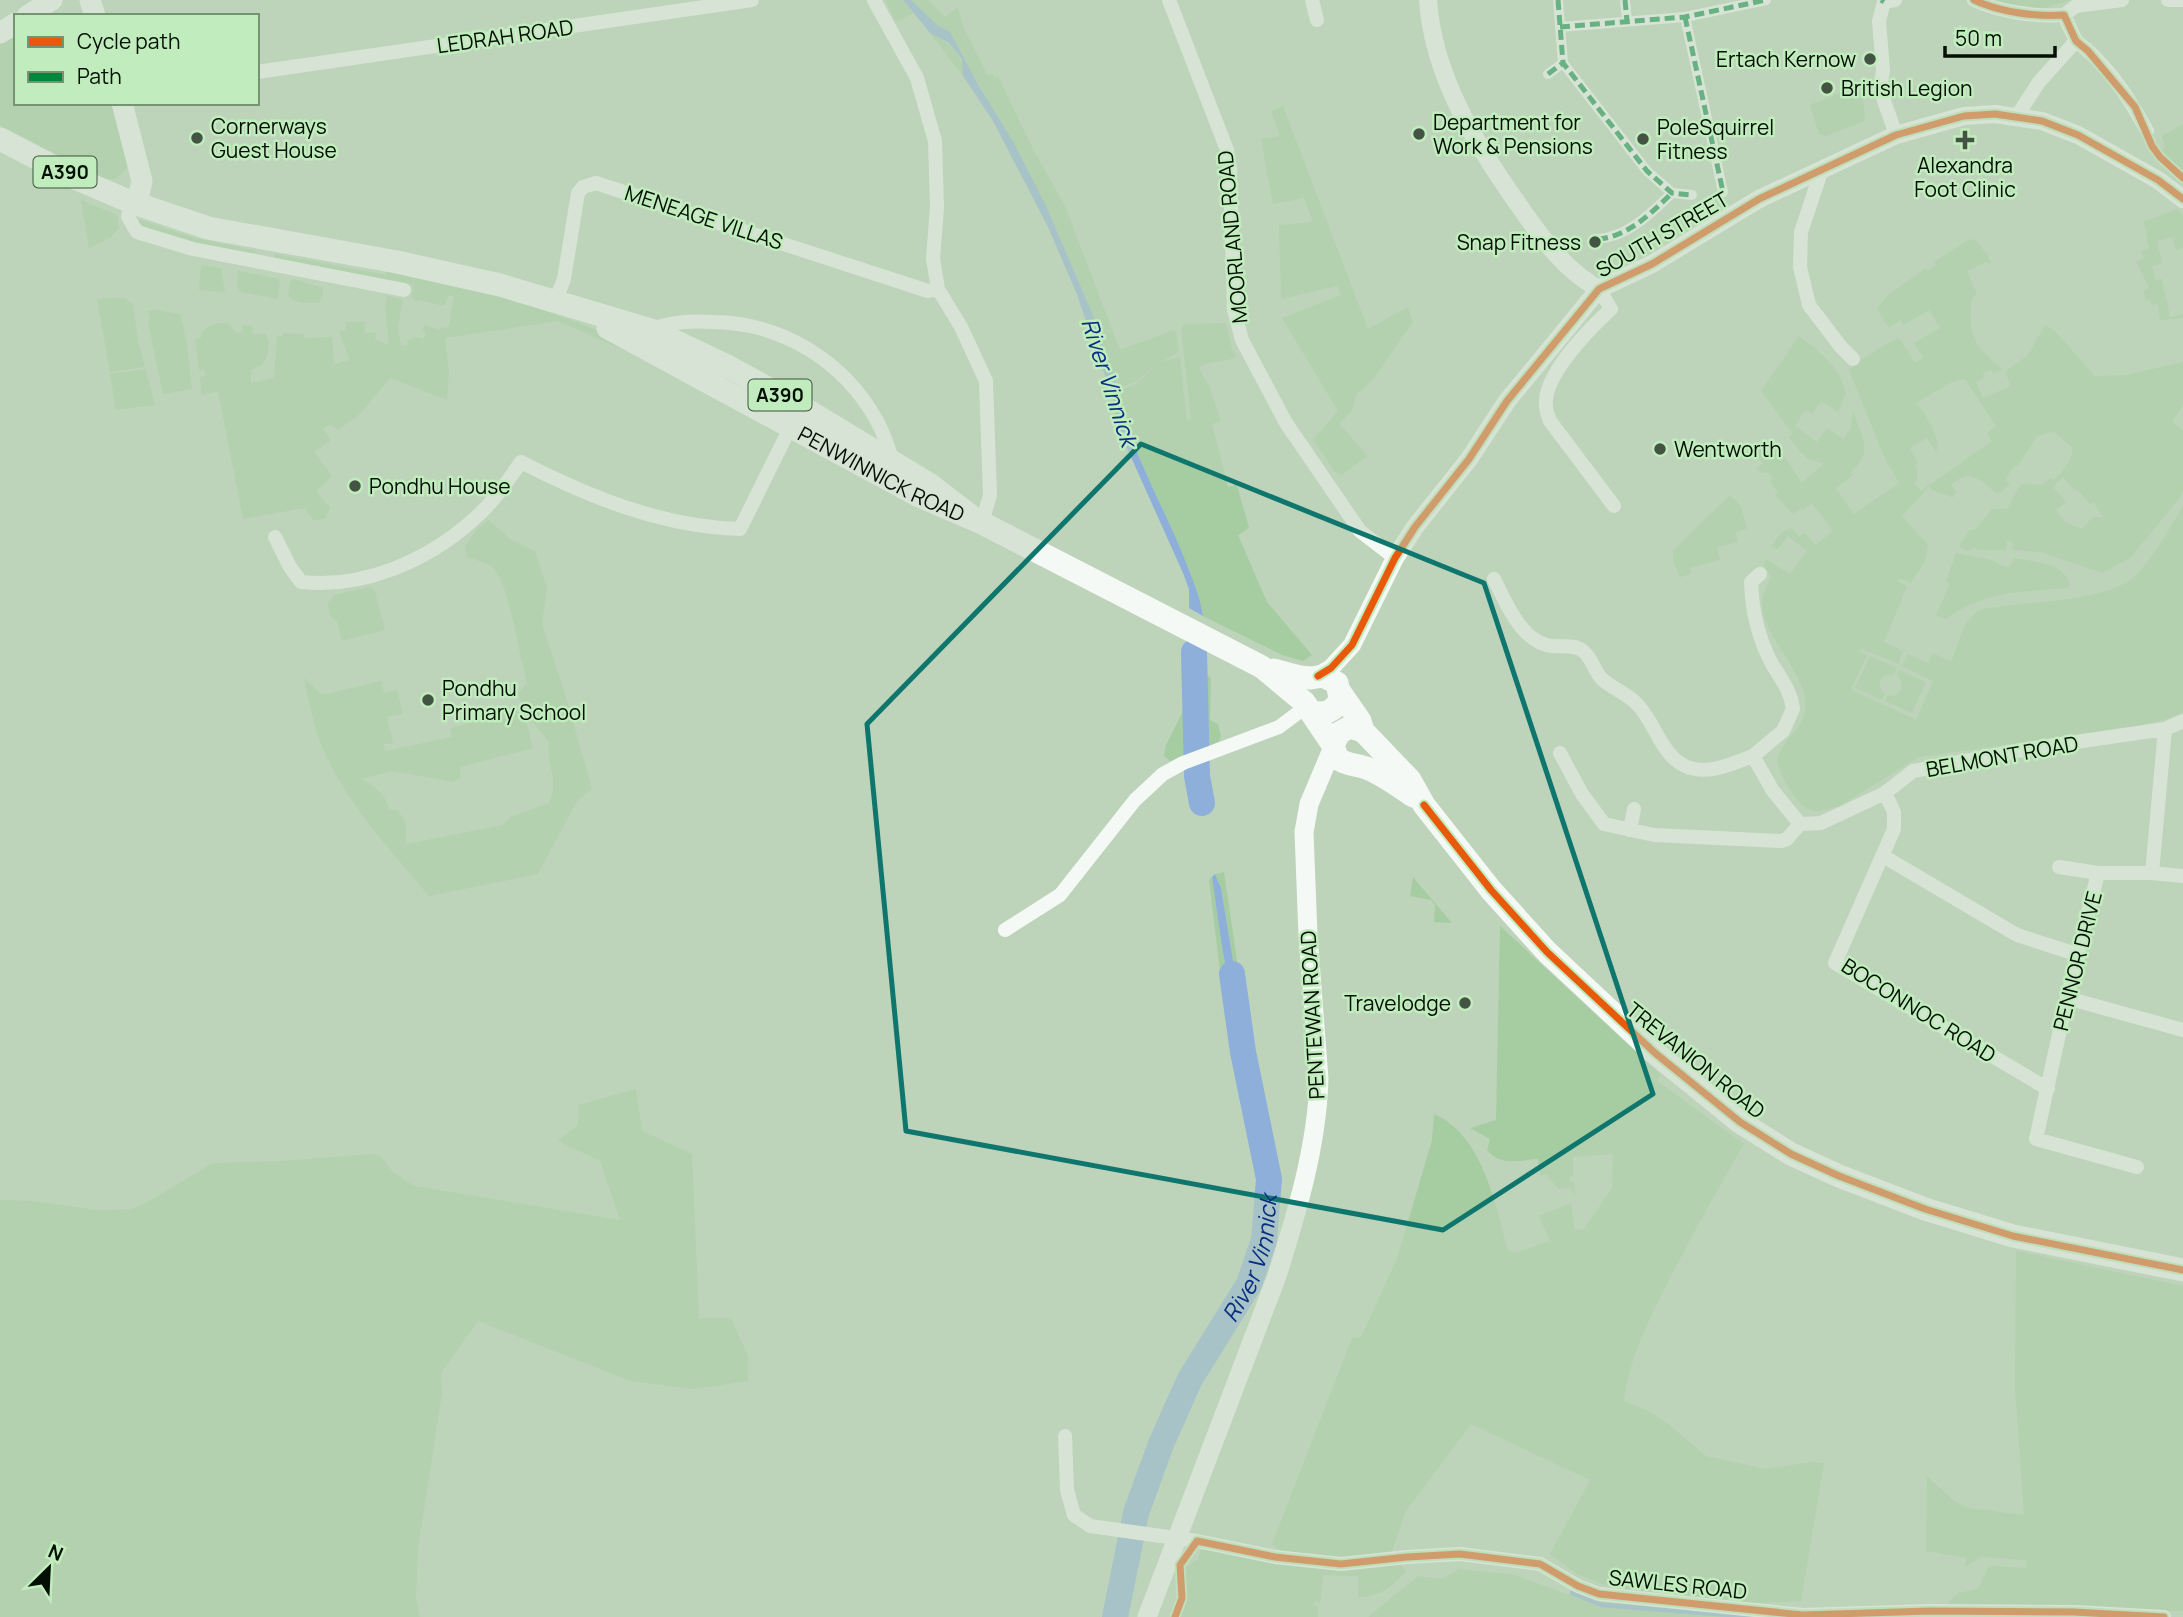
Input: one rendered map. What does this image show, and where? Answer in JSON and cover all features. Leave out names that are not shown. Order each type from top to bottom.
[{"type":"highway","name":"PENWINNICK ROAD","points":[[0,139],[134,203],[208,228],[397,262],[500,285],[651,330],[729,367],[797,416],[917,495],[979,521],[1262,667]]},
{"type":"highway","name":"PENWINNICK ROAD","points":[[561,304],[893,461],[979,521]]},
{"type":"highway","name":"A390","points":[[1262,667],[1314,677]]},
{"type":"highway","name":"A390","points":[[1262,667],[1307,706],[1333,746]]},
{"type":"highway","points":[[1340,690],[1335,708],[1323,713],[1307,706],[1303,689],[1314,677],[1333,680],[1340,690],[1360,720],[1371,752],[1363,762],[1355,765]]},
{"type":"highway","points":[[1357,728],[1367,735],[1410,780],[1424,805],[1380,774],[1338,758],[1333,746],[1339,733],[1344,729],[1357,728]]},
{"type":"highway","name":"TREVANION ROAD","points":[[1424,805],[1491,890],[1547,952],[1645,1044],[1740,1122],[1791,1154],[1839,1176],[1925,1209],[2013,1236],[2183,1270]]},
{"type":"main road","points":[[30,14],[52,0]]},
{"type":"main road","points":[[122,105],[142,181],[134,203]]},
{"type":"main road","name":"PENTEWAN ROAD","points":[[1147,1617],[1277,1276],[1294,1222],[1310,1152],[1319,1079],[1308,935],[1304,832],[1309,804],[1333,746]]},
{"type":"main road","points":[[1309,804],[1328,781],[1355,765]]},
{"type":"street","name":"LEDRAH ROAD","points":[[259,72],[677,5],[752,0]]},
{"type":"street","points":[[874,0],[916,78],[935,141],[937,208],[933,259],[938,289],[961,327],[986,381],[990,495],[979,521]]},
{"type":"street","name":"MOORLAND ROAD","points":[[1168,0],[1227,150],[1230,169],[1234,310],[1242,340],[1286,423],[1360,531],[1395,558]]},
{"type":"street","points":[[1311,0],[1317,20]]},
{"type":"street","points":[[1428,0],[1432,39],[1438,60],[1471,132],[1549,248],[1583,280],[1599,289],[1611,309],[1572,349],[1550,385],[1546,408],[1550,421],[1614,506]]},
{"type":"street","points":[[1558,0],[1563,63],[1647,171],[1672,193],[1690,196]]},
{"type":"street","points":[[1625,0],[1627,21]]},
{"type":"street","points":[[1560,27],[1685,17],[1723,4],[1766,0]]},
{"type":"street","points":[[1974,0],[2028,13],[2064,15],[2076,6],[2122,0]]},
{"type":"street","points":[[2168,0],[2183,0]]},
{"type":"street","points":[[1886,1],[1879,21],[1883,70],[1881,92],[1896,135]]},
{"type":"street","points":[[2064,15],[2076,41],[2088,51],[2135,107],[2147,131]]},
{"type":"street","points":[[1685,17],[1723,192]]},
{"type":"street","points":[[2017,116],[2039,82],[2076,41]]},
{"type":"street","points":[[1548,74],[1563,63]]},
{"type":"street","name":"SOUTH STREET","points":[[1314,677],[1331,668],[1352,645],[1395,558],[1415,527],[1469,459],[1507,401],[1599,289],[1652,264],[1759,199],[1896,135],[1964,116],[2017,116],[2042,121],[2078,135],[2158,180],[2183,199]]},
{"type":"street","points":[[1822,169],[1801,232],[1800,267],[1809,305],[1853,359]]},
{"type":"street","name":"MENEAGE VILLAS","points":[[561,304],[578,193],[588,184],[596,183],[928,291],[938,289]]},
{"type":"street","points":[[1598,239],[1607,238],[1644,221],[1672,193]]},
{"type":"street","points":[[134,203],[128,217],[137,232],[194,249],[404,290]]},
{"type":"street","points":[[265,264],[269,239]]},
{"type":"street","points":[[651,330],[661,325],[695,321],[727,322],[761,328],[796,341],[823,359],[859,394],[877,421],[893,461]]},
{"type":"street","points":[[275,537],[301,582],[347,583],[406,564],[452,538],[491,502],[521,462],[584,492],[640,512],[685,523],[740,529],[797,416]]},
{"type":"street","points":[[1494,579],[1510,612],[1530,636],[1546,645],[1583,651],[1601,678],[1641,708],[1669,753],[1688,767],[1710,769],[1753,756],[1783,731],[1793,709],[1791,696],[1772,664],[1757,625],[1750,579]]},
{"type":"street","name":"SOUTH STREET","points":[[1340,690],[1350,663],[1352,645]]},
{"type":"street","points":[[1005,930],[1060,895],[1145,788],[1188,761],[1279,727],[1307,706]]},
{"type":"street","name":"BELMONT ROAD","points":[[1560,753],[1582,794],[1604,824],[1679,836],[1781,841],[1787,839],[1800,824],[1821,823],[1885,793],[1913,771],[2028,749],[2165,729],[2183,721]]},
{"type":"street","points":[[2152,873],[2165,729]]},
{"type":"street","points":[[1753,756],[1773,792],[1800,824]]},
{"type":"street","name":"BOCONNOC ROAD","points":[[1885,793],[1891,802],[1895,821],[1883,856],[1835,963],[2048,1089]]},
{"type":"street","points":[[1630,830],[1634,809]]},
{"type":"street","points":[[1883,856],[2018,935],[2079,955]]},
{"type":"street","points":[[2059,867],[2098,873]]},
{"type":"street","name":"PENNOR DRIVE","points":[[2137,1167],[2036,1139],[2098,873],[2183,876]]},
{"type":"street","points":[[2067,998],[2183,1030]]},
{"type":"street","name":"SAWLES ROAD","points":[[1065,1436],[1067,1490],[1074,1515],[1090,1526],[1276,1557],[1341,1564],[1460,1554],[1540,1564],[1578,1586],[1600,1594],[1803,1615],[1930,1611],[2074,1612],[2164,1617]]},
{"type":"highlighted area","points":[[1141,444],[1484,583],[1653,1094],[1443,1230],[906,1131],[867,724]]},
{"type":"green space","points":[[885,0],[903,0],[914,13],[896,22]]},
{"type":"green space","points":[[911,0],[928,0],[945,17],[958,7],[964,29],[988,76],[998,76],[1033,149],[1065,206],[1120,350],[1174,330],[1176,332],[1179,352],[1159,363],[1180,357],[1187,421],[1191,418],[1181,329],[1184,324],[1226,323],[1232,349],[1237,356],[1199,368],[1210,388],[1221,421],[1212,424],[1228,487],[1237,485],[1249,528],[1238,535],[1267,602],[1312,655],[1303,661],[1282,655],[1203,616],[1187,565],[1131,435],[1119,391],[1137,383],[1158,364],[1137,381],[1118,388],[1092,313],[1046,206],[950,32],[937,25]]},
{"type":"green space","points":[[1994,0],[2070,0],[2042,9],[2004,5]]},
{"type":"green space","points":[[930,33],[958,54],[963,76]]},
{"type":"green space","points":[[14,35],[14,105],[115,105],[132,155],[127,167],[116,179],[105,179],[0,125],[0,44]]},
{"type":"green space","points":[[1857,86],[1863,99],[1865,121],[1826,136],[1819,134],[1810,105]]},
{"type":"green space","points":[[1283,106],[1368,329],[1408,307],[1413,322],[1373,379],[1356,395],[1352,411],[1339,423],[1367,456],[1342,475],[1335,472],[1313,440],[1338,411],[1282,318],[1341,295],[1337,286],[1281,299],[1279,225],[1313,222],[1304,198],[1273,204],[1261,139],[1280,136],[1271,111]]},
{"type":"green space","points":[[2183,124],[2183,177],[2158,152],[2165,147],[2162,136]]},
{"type":"green space","points":[[81,200],[117,215],[119,228],[110,238],[89,248]]},
{"type":"green space","points":[[2177,209],[2183,216],[2183,248],[2176,250],[2172,237],[2157,241],[2162,263],[2152,266],[2155,280],[2162,279],[2170,317],[2183,314],[2183,318],[2160,320],[2158,304],[2151,305],[2150,299],[2146,300],[2143,291],[2149,288],[2136,262],[2144,258],[2141,251],[2149,248],[2144,222]]},
{"type":"green space","points":[[137,219],[194,238],[258,251],[249,254],[191,243],[142,228],[136,222]]},
{"type":"green space","points":[[1974,239],[1987,254],[1991,264],[1986,262],[1967,271],[1977,294],[1972,298],[1972,331],[1985,354],[2003,369],[1993,374],[1991,370],[1983,373],[1984,378],[1976,382],[1983,398],[2011,386],[2005,372],[2008,374],[2007,370],[2027,356],[2045,325],[2055,331],[2095,376],[2126,375],[2183,362],[2183,405],[2172,422],[2183,431],[2183,491],[2130,558],[2102,573],[2041,552],[2013,550],[2012,541],[2007,541],[2006,550],[1974,548],[1967,551],[1959,546],[1970,530],[1975,530],[1992,509],[2007,509],[2021,484],[2042,485],[2051,478],[2054,480],[2060,473],[2069,461],[2072,447],[2054,432],[2037,436],[2018,466],[2014,466],[2006,480],[2010,483],[2002,492],[1996,493],[1980,480],[1969,476],[1951,485],[1957,492],[1952,498],[1929,487],[1902,516],[1928,545],[1925,561],[1911,583],[1899,578],[1897,581],[1907,586],[1884,642],[1903,651],[1898,664],[1861,648],[1859,652],[1867,655],[1851,690],[1916,720],[1933,681],[1902,666],[1908,654],[1928,663],[1933,653],[1951,662],[1966,624],[1980,610],[2085,596],[2118,587],[2144,566],[2183,506],[2183,712],[2167,719],[2132,727],[1919,757],[1838,807],[1815,811],[1796,799],[1777,762],[1783,746],[1799,726],[1805,710],[1805,700],[1796,674],[1772,634],[1762,609],[1763,596],[1771,576],[1763,564],[1766,559],[1790,574],[1807,551],[1788,536],[1778,549],[1771,546],[1781,533],[1791,527],[1799,537],[1805,533],[1815,545],[1831,533],[1832,529],[1812,503],[1793,514],[1775,495],[1778,492],[1770,482],[1773,478],[1757,469],[1763,463],[1752,449],[1761,442],[1771,456],[1779,449],[1802,483],[1824,463],[1807,458],[1800,451],[1789,437],[1793,434],[1761,391],[1799,336],[1834,367],[1846,393],[1838,412],[1821,401],[1812,414],[1805,410],[1795,426],[1817,442],[1827,428],[1843,439],[1851,428],[1853,411],[1864,442],[1863,456],[1851,472],[1853,475],[1836,488],[1854,514],[1899,483],[1885,459],[1849,370],[1898,338],[1915,363],[1923,358],[1914,343],[1940,328],[1929,310],[1903,325],[1900,320],[1889,328],[1877,309],[1887,296],[1926,268],[1929,271],[1936,265],[1934,262],[1966,241]],"holes":[[[1965,379],[1996,426],[1987,433],[1992,441],[1921,491],[1914,483],[1917,480],[1917,468],[1914,465],[1918,463],[1910,448],[1927,438],[1936,452],[1937,440],[1932,426],[1916,403],[1952,382]],[[2063,477],[2090,504],[2093,502],[2103,517],[2093,517],[2081,529],[2065,522],[2056,510],[2066,502],[2053,487]]]},
{"type":"green space","points":[[275,254],[386,275],[387,271],[516,300],[592,328],[704,385],[558,321],[445,338],[449,372],[447,400],[390,378],[360,414],[338,430],[330,424],[323,429],[331,440],[314,452],[332,476],[316,491],[330,508],[325,519],[313,520],[305,508],[243,519],[218,391],[201,395],[200,377],[205,376],[204,370],[199,370],[195,339],[201,338],[204,330],[213,325],[228,323],[236,333],[242,332],[243,325],[252,326],[253,334],[266,334],[268,353],[262,365],[251,370],[251,383],[274,378],[277,336],[283,336],[283,333],[304,334],[304,338],[332,337],[334,364],[350,360],[340,334],[340,331],[346,331],[346,322],[365,322],[365,333],[376,333],[375,339],[389,343],[385,310],[387,296],[403,299],[398,327],[401,346],[408,345],[407,339],[411,340],[413,337],[424,339],[424,325],[440,330],[441,327],[448,328],[452,316],[454,296],[449,295],[444,306],[419,300],[416,302],[412,298],[413,284],[275,259]]},
{"type":"green space","points":[[201,265],[221,268],[225,292],[199,290]]},
{"type":"green space","points":[[238,271],[280,279],[278,299],[240,292],[237,284]]},
{"type":"green space","points":[[293,279],[323,287],[319,303],[291,299],[288,296],[290,281]]},
{"type":"green space","points":[[125,298],[133,304],[145,367],[110,372],[97,299]]},
{"type":"green space","points":[[148,311],[180,314],[187,344],[192,389],[163,394],[148,321]]},
{"type":"green space","points":[[146,369],[155,405],[116,410],[110,374]]},
{"type":"green space","points":[[1730,495],[1741,506],[1747,529],[1736,532],[1738,542],[1717,547],[1720,560],[1690,568],[1691,574],[1680,577],[1673,561],[1673,551]]},
{"type":"green space","points":[[489,520],[511,540],[535,551],[547,588],[542,624],[592,789],[577,801],[538,874],[429,896],[366,820],[339,780],[318,736],[304,678],[322,695],[381,681],[384,693],[397,690],[403,714],[387,717],[393,744],[384,744],[385,751],[452,737],[450,728],[523,709],[533,748],[461,767],[460,778],[453,782],[392,771],[361,779],[375,787],[389,810],[398,810],[406,824],[406,844],[503,825],[510,817],[549,803],[553,780],[549,742],[528,716],[518,694],[527,683],[506,593],[493,568],[467,557],[465,546],[477,529]]},
{"type":"green space","points":[[1956,553],[1992,560],[2010,567],[2014,558],[2048,564],[2062,572],[2070,585],[2067,588],[2018,592],[1989,598],[1945,619],[1936,615],[1950,584],[1946,581]]},
{"type":"green space","points":[[371,587],[375,592],[385,630],[342,641],[337,621],[330,616],[328,604],[334,595]]},
{"type":"green space","points":[[1870,656],[1897,668],[1894,674],[1884,676],[1881,681],[1880,688],[1885,694],[1882,700],[1855,688]]},
{"type":"green space","points":[[1899,670],[1926,682],[1912,713],[1885,701],[1887,696],[1896,695],[1901,690],[1902,682],[1897,675]]},
{"type":"green space","points":[[1193,672],[1191,755],[1170,761],[1164,756],[1166,745],[1183,711],[1187,673]]},
{"type":"green space","points":[[1197,672],[1205,672],[1211,679],[1210,720],[1218,724],[1221,736],[1219,741],[1200,753]]},
{"type":"green space","points":[[1224,872],[1244,1008],[1241,1009],[1221,888],[1215,874]]},
{"type":"green space","points":[[1212,877],[1234,1010],[1225,1013],[1209,880]]},
{"type":"green space","points":[[1413,877],[1452,923],[1434,922],[1435,905],[1431,900],[1410,896]]},
{"type":"green space","points":[[1500,926],[1660,1074],[1657,1081],[1744,1144],[1652,1314],[1634,1356],[1624,1401],[1667,1423],[1706,1456],[1765,1469],[1811,1462],[1824,1463],[1801,1601],[1728,1604],[1605,1585],[1577,1574],[1550,1554],[1590,1480],[1471,1424],[1406,1511],[1391,1553],[1340,1561],[1282,1552],[1272,1544],[1352,1338],[1361,1337],[1397,1259],[1432,1140],[1434,1114],[1464,1137],[1475,1154],[1492,1193],[1508,1251],[1518,1252],[1550,1241],[1539,1216],[1571,1203],[1575,1230],[1584,1229],[1612,1188],[1613,1154],[1573,1157],[1573,1176],[1569,1176],[1570,1181],[1574,1181],[1575,1197],[1571,1188],[1558,1189],[1547,1175],[1540,1175],[1538,1159],[1498,1159],[1487,1150],[1490,1139],[1470,1128],[1496,1120]]},
{"type":"green space","points":[[636,1089],[642,1131],[692,1154],[699,1318],[731,1318],[748,1356],[748,1381],[694,1389],[630,1381],[478,1321],[441,1373],[442,1393],[418,1549],[416,1597],[420,1617],[0,1617],[0,1200],[33,1201],[96,1210],[131,1209],[146,1203],[213,1163],[372,1154],[379,1155],[393,1172],[414,1186],[620,1220],[600,1161],[558,1141],[578,1125],[579,1105]]},
{"type":"green space","points":[[2016,1251],[2183,1286],[2183,1611],[1946,1605],[1958,1593],[1978,1589],[1989,1566],[2027,1568],[2026,1560],[1981,1557],[1965,1567],[1966,1558],[1926,1551],[1927,1476],[1954,1501],[1968,1508],[2024,1515],[2015,1388]]},
{"type":"green space","points":[[1201,1549],[1399,1563],[1406,1571],[1385,1590],[1358,1597],[1358,1576],[1323,1575],[1320,1603],[1315,1601],[1313,1605],[1318,1607],[1318,1617],[1176,1617],[1186,1592],[1185,1568],[1198,1559]]},
{"type":"green space","points":[[1459,1569],[1515,1575],[1569,1595],[1576,1589],[1791,1617],[1368,1617],[1418,1576],[1442,1579]]},
{"type":"water","points":[[903,0],[911,0],[937,25],[950,32],[1014,143],[1046,206],[1092,313],[1118,388],[1110,390],[1076,292],[1047,225],[993,121],[963,76],[962,59],[949,43],[930,33]]},
{"type":"water","points":[[1119,391],[1130,433],[1185,560],[1203,616],[1189,608],[1189,589],[1183,573],[1118,428],[1112,392]]},
{"type":"water","points":[[1193,672],[1197,672],[1200,753],[1191,755]]},
{"type":"water","points":[[1201,768],[1205,802],[1197,804],[1191,775],[1192,771]]},
{"type":"water","points":[[1215,874],[1221,888],[1241,1009],[1234,1010],[1212,877]]},
{"type":"waterway","name":"River Vinnick","points":[[1194,652],[1195,640]]},
{"type":"waterway","name":"River Vinnick","points":[[1194,652],[1197,776],[1202,803]]},
{"type":"waterway","name":"River Vinnick","points":[[1115,1617],[1136,1513],[1161,1444],[1190,1379],[1249,1284],[1264,1240],[1269,1179],[1243,1052],[1232,974]]},
{"type":"waterway","points":[[1572,1593],[1602,1605],[1754,1617]]},
{"type":"marked path","points":[[1558,0],[1563,63],[1647,171],[1672,193],[1692,195]]},
{"type":"marked path","points":[[1625,0],[1627,21]]},
{"type":"marked path","points":[[1560,27],[1685,17],[1766,0]]},
{"type":"marked path","points":[[1685,17],[1723,192]]},
{"type":"marked path","points":[[1548,74],[1563,63]]},
{"type":"marked path","points":[[1598,239],[1629,229],[1672,193]]},
{"type":"cycle path","points":[[1974,0],[2018,13],[2064,15],[2076,41],[2088,51],[2135,107],[2152,146],[2160,157],[2183,178]]},
{"type":"cycle path","points":[[1318,676],[1331,668],[1352,645],[1395,558],[1415,527],[1469,459],[1507,401],[1599,289],[1652,264],[1759,199],[1896,135],[1964,116],[1995,114],[2042,121],[2078,135],[2158,180],[2183,199]]},
{"type":"cycle path","points":[[1424,805],[1491,890],[1547,952],[1655,1053],[1740,1122],[1791,1154],[1839,1176],[1925,1209],[2013,1236],[2183,1270]]},
{"type":"cycle path","points":[[1175,1617],[1182,1598],[1180,1565],[1197,1541],[1275,1557],[1341,1564],[1460,1554],[1540,1564],[1578,1586],[1599,1594],[1803,1615],[1930,1611],[2074,1612],[2164,1617]]},
{"type":"place","name":"Ertach Kernow","points":[[1870,59]]},
{"type":"place","name":"British Legion","points":[[1827,88]]},
{"type":"place","name":"Department for Work & Pensions","points":[[1419,134]]},
{"type":"place","name":"Cornerways Guest House","points":[[197,138]]},
{"type":"place","name":"PoleSquirrel Fitness","points":[[1643,139]]},
{"type":"place","name":"Alexandra Foot Clinic","points":[[1965,140]]},
{"type":"place","name":"Snap Fitness","points":[[1595,242]]},
{"type":"place","name":"Wentworth","points":[[1660,449]]},
{"type":"place","name":"Pondhu House","points":[[355,486]]},
{"type":"place","name":"Pondhu Primary School","points":[[428,700]]},
{"type":"place","name":"Travelodge","points":[[1465,1003]]}]
